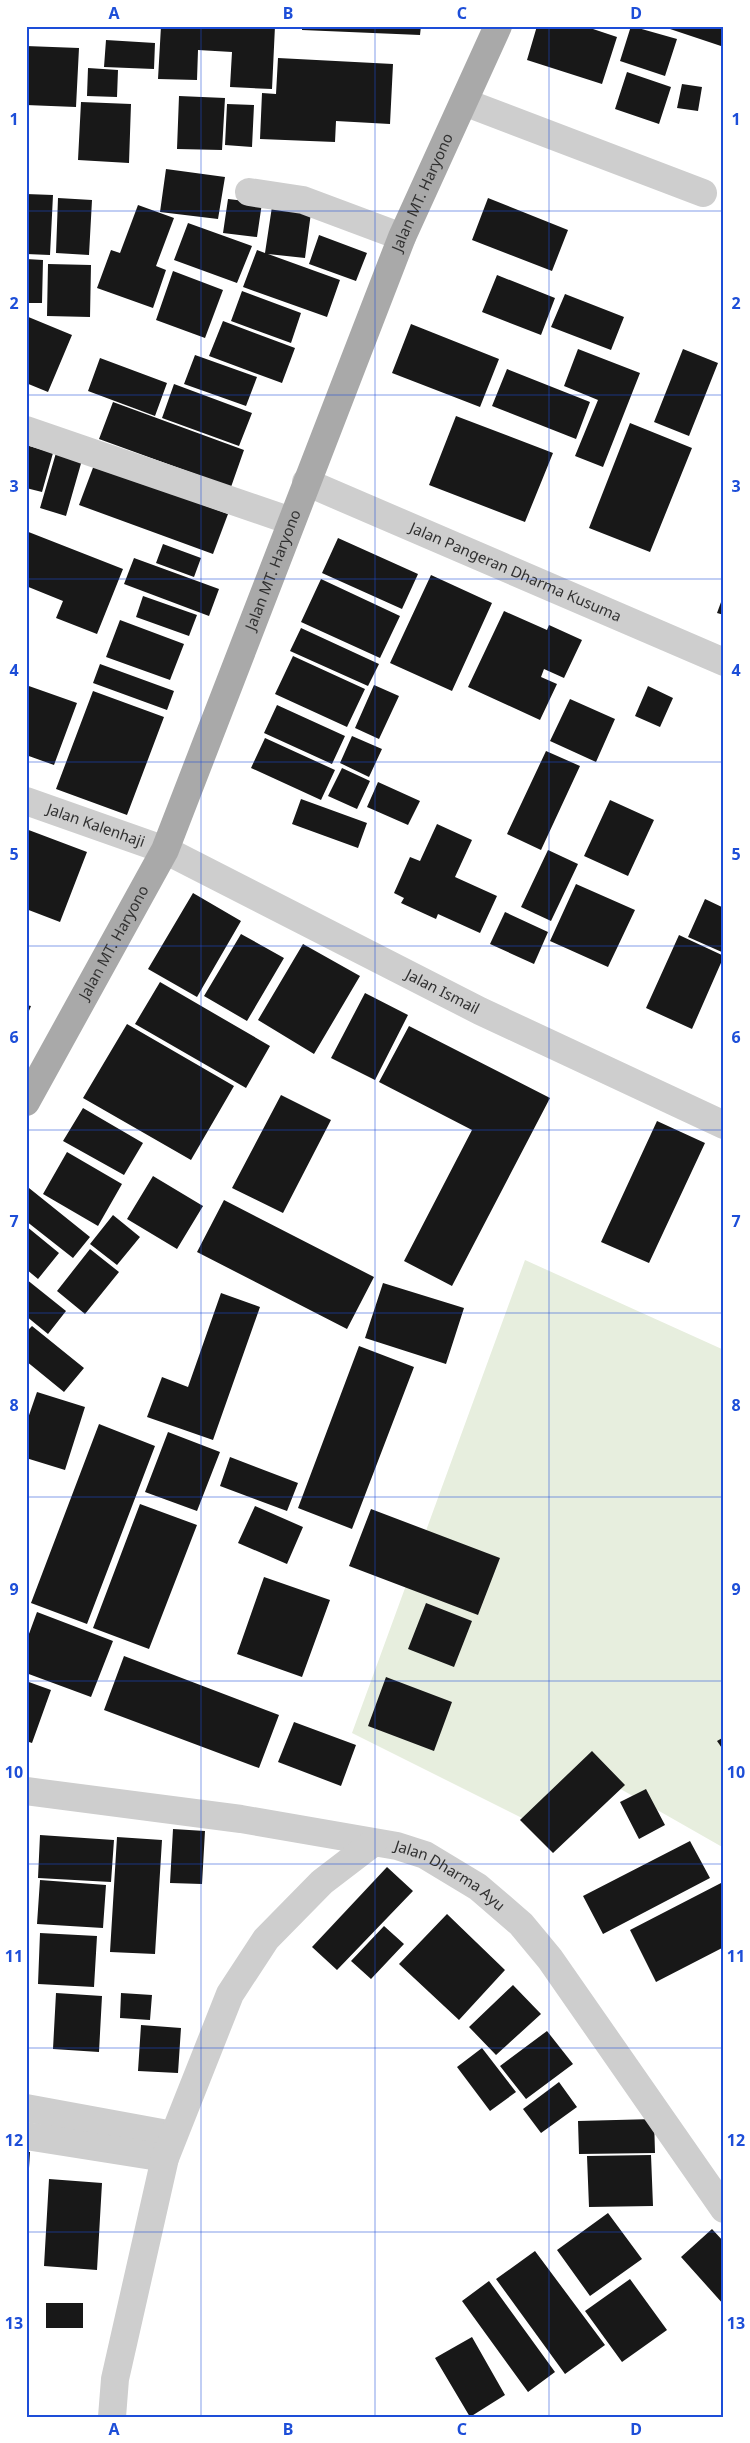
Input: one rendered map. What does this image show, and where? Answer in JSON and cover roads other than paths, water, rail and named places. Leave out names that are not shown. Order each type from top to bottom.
[{"type":"main road","name":"Jalan MT. Haryono","points":[[26,1102],[164,850],[402,237],[498,26]]},
{"type":"street","points":[[464,102],[703,193]]},
{"type":"street","points":[[249,192],[303,200],[402,237]]},
{"type":"street","points":[[26,430],[291,520]]},
{"type":"street","name":"Jalan Pangeran Dharma Kusuma","points":[[306,482],[724,662]]},
{"type":"street","name":"Jalan Kalenhaji","points":[[26,801],[164,850]]},
{"type":"street","name":"Jalan Ismail","points":[[164,850],[480,1012],[724,1125]]},
{"type":"street","name":"Jalan Dharma Ayu","points":[[26,1791],[241,1819],[397,1846],[425,1855],[478,1887],[521,1924],[550,1960],[724,2209]]},
{"type":"street","points":[[112,2417],[115,2380],[169,2147],[230,1994],[266,1939],[322,1882],[373,1843]]},
{"type":"street","points":[[26,2108],[169,2147]]},
{"type":"street","points":[[26,2136],[169,2147]]}]
